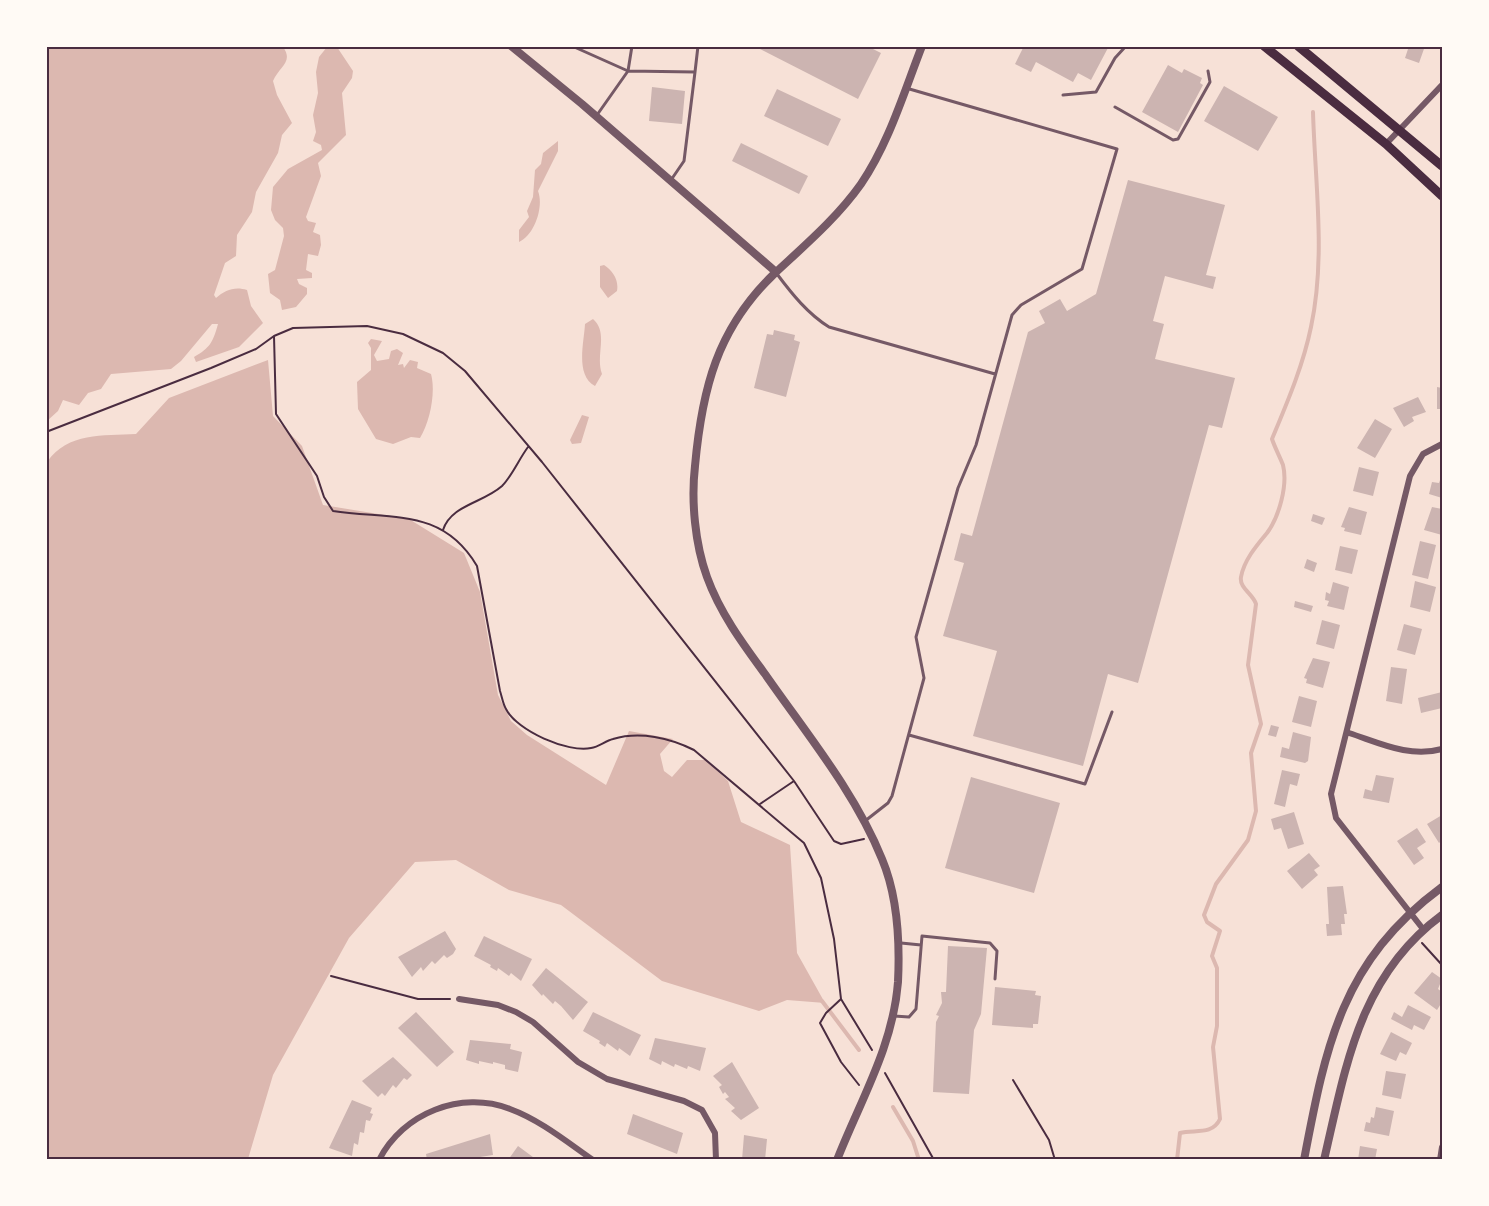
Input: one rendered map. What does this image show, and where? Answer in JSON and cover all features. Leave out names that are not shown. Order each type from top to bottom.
[{"type":"main road","points":[[1264,46],[1386,144],[1443,196]]},
{"type":"main road","points":[[1298,46],[1443,166]]},
{"type":"street","points":[[511,46],[596,116],[776,272]]},
{"type":"street","points":[[837,1160],[879,1063],[898,985],[899,943],[890,883],[865,821],[739,638],[716,598],[701,558],[694,506],[694,471],[705,393],[722,343],[738,315],[776,272],[830,221],[862,182],[887,133],[922,46]]},
{"type":"street","points":[[1386,144],[1443,85]]},
{"type":"street","points":[[1423,929],[1336,818],[1332,789],[1348,733],[1410,476],[1423,454],[1443,444]]},
{"type":"street","points":[[1348,733],[1406,752],[1424,753],[1443,749]]},
{"type":"street","points":[[1304,1160],[1319,1079],[1344,1003],[1362,970],[1409,914],[1443,887]]},
{"type":"street","points":[[1324,1160],[1355,1033],[1388,971],[1423,929],[1443,915]]},
{"type":"street","points":[[459,999],[498,1005],[516,1012],[533,1022],[578,1062],[607,1079],[684,1101],[702,1110],[715,1133],[716,1160]]},
{"type":"street","points":[[379,1160],[396,1137],[415,1118],[435,1109],[467,1103],[489,1103],[530,1117],[593,1160]]},
{"type":"street","points":[[1440,1160],[1443,1147]]},
{"type":"lane","points":[[572,46],[628,71],[695,72]]},
{"type":"lane","points":[[596,116],[628,71],[632,46]]},
{"type":"lane","points":[[670,180],[684,161],[698,46]]},
{"type":"lane","points":[[1063,95],[1096,92],[1115,58],[1126,46]]},
{"type":"lane","points":[[1114,107],[1173,140],[1178,139],[1210,82],[1208,71]]},
{"type":"lane","points":[[865,821],[888,804],[892,796],[924,678],[916,637],[958,488],[976,445],[1015,310],[1079,272],[1084,265],[1117,149],[906,88]]},
{"type":"lane","points":[[776,272],[789,291],[818,320],[830,327],[995,374]]},
{"type":"lane","points":[[909,735],[1085,784],[1112,712]]},
{"type":"lane","points":[[892,1016],[909,1017],[916,1009],[922,936],[990,943],[998,951],[995,979]]},
{"type":"lane","points":[[899,943],[921,945]]},
{"type":"path","points":[[46,432],[211,368],[256,349],[274,336],[293,328],[336,325],[367,326],[403,334],[443,353],[465,371],[528,446],[794,781],[834,841],[841,844],[872,837]]},
{"type":"path","points":[[274,336],[276,414],[317,476],[324,496],[333,511],[358,515],[377,513],[430,524],[443,530],[468,551],[477,566],[500,691],[506,710],[519,724],[555,744],[590,748],[614,739],[648,736],[682,744],[694,750],[804,843],[821,878],[834,939],[841,999],[934,1160]]},
{"type":"path","points":[[443,530],[446,522],[459,509],[481,502],[502,486],[528,446]]},
{"type":"path","points":[[760,804],[794,781]]},
{"type":"path","points":[[1416,937],[1443,965]]},
{"type":"path","points":[[331,976],[418,999],[459,999]]},
{"type":"path","points":[[841,999],[826,1013],[820,1023],[841,1062],[866,1095]]},
{"type":"path","points":[[1013,1080],[1049,1140],[1055,1160]]},
{"type":"shaded area","points":[[47,46],[283,47],[286,52],[286,61],[273,81],[277,95],[292,123],[282,135],[278,153],[256,192],[252,212],[237,235],[236,256],[225,263],[214,295],[216,298],[230,289],[247,290],[251,306],[263,323],[239,347],[196,362],[194,357],[204,351],[214,335],[218,324],[212,324],[181,361],[171,369],[111,374],[101,389],[88,393],[79,405],[63,400],[58,411],[47,421]]},
{"type":"shaded area","points":[[327,47],[337,47],[353,71],[352,78],[342,93],[346,135],[318,163],[321,176],[306,217],[308,221],[316,223],[313,232],[320,235],[321,245],[318,256],[308,254],[306,270],[312,273],[312,278],[297,279],[299,284],[307,288],[307,294],[296,307],[282,310],[280,300],[270,293],[268,274],[275,270],[284,236],[283,228],[275,220],[271,210],[273,187],[288,169],[322,150],[321,145],[313,141],[316,132],[313,115],[318,93],[316,72],[319,57]]},
{"type":"shaded area","points":[[558,141],[558,151],[538,191],[540,204],[537,220],[530,233],[519,242],[519,230],[529,217],[527,211],[533,197],[535,170],[541,164],[543,153]]},
{"type":"shaded area","points":[[604,265],[613,273],[617,283],[617,291],[608,298],[600,287],[600,266]]},
{"type":"shaded area","points":[[593,319],[598,325],[601,338],[600,367],[602,374],[595,386],[585,374],[582,358],[585,324]]},
{"type":"shaded area","points":[[371,339],[382,341],[374,355],[377,361],[389,359],[391,351],[397,349],[403,353],[398,365],[403,364],[404,368],[410,360],[418,362],[417,368],[431,374],[433,389],[431,407],[427,424],[420,438],[411,437],[393,444],[376,439],[358,409],[357,382],[371,370],[371,348],[368,343]]},
{"type":"shaded area","points":[[268,360],[273,416],[302,446],[323,505],[409,519],[464,553],[480,592],[498,695],[511,721],[527,735],[606,785],[629,731],[673,739],[660,754],[664,771],[672,777],[687,760],[706,760],[728,781],[741,822],[790,845],[797,953],[825,1003],[787,1000],[759,1011],[662,981],[561,905],[509,890],[456,860],[415,862],[349,938],[273,1075],[248,1159],[47,1160],[47,462],[65,445],[76,440],[136,434],[169,398]]},
{"type":"shaded area","points":[[582,415],[589,417],[581,443],[572,444],[570,440]]},
{"type":"building","points":[[754,46],[867,46],[881,53],[858,99]]},
{"type":"building","points":[[1024,46],[1109,46],[1091,80],[1078,73],[1073,82],[1036,62],[1031,72],[1015,64]]},
{"type":"building","points":[[1409,46],[1425,46],[1419,63],[1405,58]]},
{"type":"building","points":[[1168,65],[1182,73],[1184,69],[1202,78],[1200,83],[1203,85],[1178,132],[1142,112]]},
{"type":"building","points":[[1224,86],[1278,117],[1258,151],[1204,121]]},
{"type":"building","points":[[652,87],[685,91],[682,124],[649,121]]},
{"type":"building","points":[[777,89],[841,119],[828,146],[764,116]]},
{"type":"building","points":[[741,143],[808,176],[799,194],[732,161]]},
{"type":"building","points":[[1128,180],[1225,205],[1206,275],[1216,277],[1213,289],[1165,276],[1153,321],[1164,324],[1155,359],[1235,378],[1222,428],[1209,425],[1138,683],[1108,674],[1083,766],[973,736],[997,651],[943,636],[964,563],[954,560],[961,533],[972,536],[1028,332],[1045,323],[1039,311],[1060,299],[1067,311],[1096,294]]},
{"type":"building","points":[[774,330],[795,335],[794,340],[800,342],[786,397],[754,388],[767,334],[773,335]]},
{"type":"building","points":[[1437,387],[1442,388],[1442,409],[1437,409]]},
{"type":"building","points":[[1418,397],[1426,412],[1412,417],[1414,421],[1404,427],[1393,408]]},
{"type":"building","points":[[1375,419],[1392,429],[1375,458],[1357,448]]},
{"type":"building","points":[[1359,467],[1379,472],[1373,496],[1353,491]]},
{"type":"building","points":[[1442,474],[1442,498],[1429,494],[1432,482],[1439,483]]},
{"type":"building","points":[[1349,507],[1367,512],[1361,535],[1344,531],[1345,528],[1341,527]]},
{"type":"building","points":[[1432,507],[1442,509],[1442,535],[1424,530]]},
{"type":"building","points":[[1313,514],[1325,518],[1322,525],[1311,521]]},
{"type":"building","points":[[1420,541],[1436,545],[1428,579],[1412,575]]},
{"type":"building","points":[[1340,546],[1358,550],[1352,574],[1335,570]]},
{"type":"building","points":[[1307,559],[1317,563],[1314,572],[1304,568]]},
{"type":"building","points":[[1415,581],[1436,587],[1430,612],[1410,607]]},
{"type":"building","points":[[1333,582],[1349,587],[1344,610],[1327,606],[1329,601],[1325,600],[1326,592],[1330,594]]},
{"type":"building","points":[[1295,601],[1313,606],[1311,612],[1294,607]]},
{"type":"building","points":[[1322,620],[1340,625],[1334,649],[1316,644]]},
{"type":"building","points":[[1404,624],[1422,629],[1415,655],[1397,650]]},
{"type":"building","points":[[1313,658],[1330,662],[1323,688],[1306,683],[1307,679],[1304,678]]},
{"type":"building","points":[[1391,667],[1407,669],[1402,704],[1386,701]]},
{"type":"building","points":[[1442,692],[1442,708],[1421,713],[1418,698]]},
{"type":"building","points":[[1299,696],[1317,701],[1311,727],[1292,722]]},
{"type":"building","points":[[1271,725],[1279,727],[1276,737],[1268,735]]},
{"type":"building","points":[[1293,732],[1311,737],[1308,761],[1305,763],[1280,757],[1282,747],[1289,749]]},
{"type":"building","points":[[1282,770],[1300,774],[1297,786],[1290,784],[1285,807],[1274,804]]},
{"type":"building","points":[[1376,775],[1394,778],[1389,803],[1363,798],[1365,789],[1372,791]]},
{"type":"building","points":[[971,777],[1060,803],[1034,893],[945,868]]},
{"type":"building","points":[[1294,812],[1304,844],[1288,849],[1281,828],[1274,830],[1271,819]]},
{"type":"building","points":[[1442,815],[1442,840],[1439,843],[1427,824]]},
{"type":"building","points":[[1417,828],[1426,842],[1417,848],[1424,858],[1414,865],[1397,841]]},
{"type":"building","points":[[1309,853],[1320,866],[1314,870],[1318,875],[1302,889],[1287,871]]},
{"type":"building","points":[[1343,886],[1347,914],[1344,914],[1345,924],[1341,924],[1342,935],[1327,936],[1326,924],[1329,924],[1327,887]]},
{"type":"building","points":[[445,931],[456,949],[453,954],[447,958],[444,955],[435,964],[432,961],[423,971],[421,967],[412,977],[398,957]]},
{"type":"building","points":[[484,936],[532,959],[521,981],[511,973],[509,976],[498,968],[497,971],[474,956]]},
{"type":"building","points":[[948,946],[987,948],[981,1014],[974,1030],[969,1094],[933,1092],[936,1022],[939,1016],[936,1015],[942,1003],[941,992],[946,992]]},
{"type":"building","points":[[546,968],[588,1002],[573,1020],[561,1006],[555,1001],[553,1004],[532,985]]},
{"type":"building","points":[[1432,972],[1442,979],[1438,989],[1442,992],[1442,1002],[1437,1010],[1414,993]]},
{"type":"building","points":[[995,987],[1036,991],[1035,995],[1041,996],[1038,1024],[1033,1024],[1033,1028],[992,1025]]},
{"type":"building","points":[[1408,1005],[1431,1017],[1424,1030],[1414,1025],[1412,1030],[1391,1019],[1394,1012],[1402,1017]]},
{"type":"building","points":[[416,1012],[454,1052],[437,1067],[398,1028]]},
{"type":"building","points":[[593,1012],[641,1035],[630,1056],[607,1043],[605,1047],[599,1043],[600,1041],[583,1031]]},
{"type":"building","points":[[1391,1032],[1412,1043],[1406,1055],[1400,1052],[1396,1061],[1380,1054]]},
{"type":"building","points":[[655,1038],[706,1048],[700,1071],[675,1064],[674,1067],[662,1061],[661,1065],[649,1059]]},
{"type":"building","points":[[470,1040],[511,1044],[510,1049],[522,1052],[518,1072],[505,1069],[505,1065],[493,1062],[493,1064],[479,1061],[479,1064],[466,1060]]},
{"type":"building","points":[[393,1057],[412,1075],[407,1080],[404,1078],[396,1088],[393,1085],[385,1096],[382,1093],[378,1097],[362,1081]]},
{"type":"building","points":[[732,1062],[759,1108],[741,1120],[731,1111],[735,1108],[725,1099],[729,1097],[725,1092],[723,1094],[719,1087],[722,1085],[713,1076]]},
{"type":"building","points":[[1386,1071],[1406,1074],[1401,1099],[1382,1095]]},
{"type":"building","points":[[352,1100],[372,1108],[370,1113],[373,1114],[370,1121],[366,1120],[364,1133],[360,1132],[358,1145],[354,1143],[352,1156],[329,1148]]},
{"type":"building","points":[[1376,1107],[1394,1111],[1389,1136],[1364,1131],[1366,1122],[1370,1123],[1371,1117],[1374,1118]]},
{"type":"building","points":[[633,1114],[683,1133],[677,1154],[627,1134]]},
{"type":"building","points":[[490,1134],[493,1155],[480,1157],[481,1160],[427,1160],[426,1154]]},
{"type":"building","points":[[744,1135],[767,1139],[765,1160],[742,1160]]},
{"type":"building","points":[[518,1146],[537,1160],[508,1160]]},
{"type":"building","points":[[1360,1146],[1377,1149],[1375,1160],[1358,1160]]},
{"type":"waterway","points":[[1177,1160],[1180,1133],[1208,1130],[1220,1119],[1213,1047],[1217,1026],[1217,968],[1212,956],[1220,931],[1207,922],[1204,915],[1216,884],[1248,840],[1256,811],[1251,753],[1261,724],[1248,665],[1256,604],[1244,588],[1241,577],[1248,559],[1267,533],[1279,510],[1284,473],[1272,439],[1304,356],[1311,327],[1319,247],[1313,112]]},
{"type":"waterway","points":[[822,1001],[859,1050]]},
{"type":"waterway","points":[[893,1107],[913,1141],[919,1160]]}]
